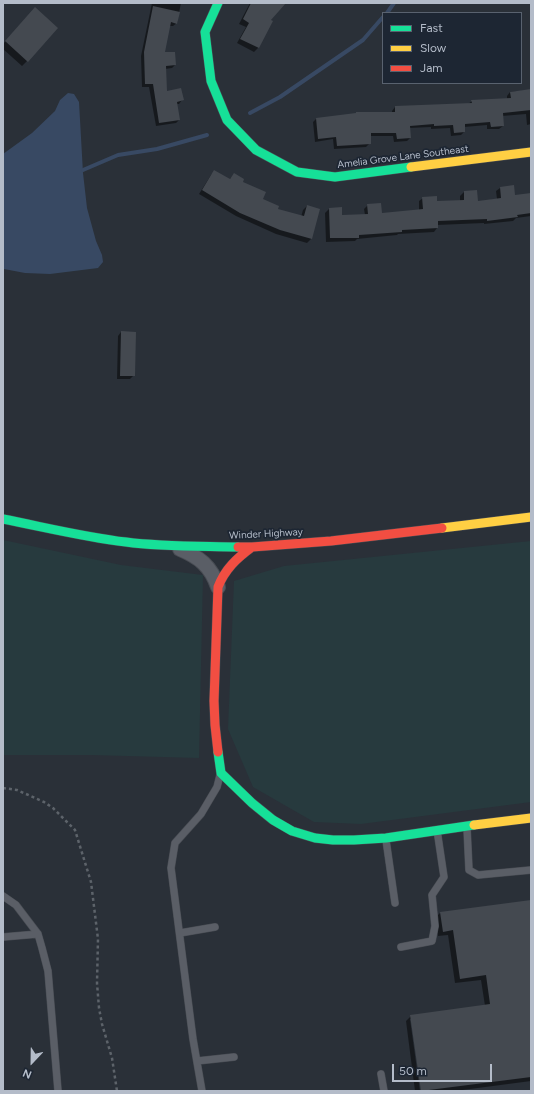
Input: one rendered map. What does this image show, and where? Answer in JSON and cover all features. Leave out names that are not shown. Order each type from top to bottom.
[{"type":"street","name":"Amelia Grove Lane Southeast","points":[[218,3],[205,32],[211,81],[227,120],[256,150],[297,172],[335,177],[531,152]]},
{"type":"street","name":"Winder Highway","points":[[3,519],[59,531],[126,542],[252,547],[331,541],[531,517]]},
{"type":"street","points":[[172,545],[200,559],[208,567],[218,587]]},
{"type":"street","points":[[252,547],[234,560],[222,576],[218,587],[214,701],[215,725],[221,773],[252,803],[273,820],[292,831],[315,838],[333,840],[386,838],[531,818]]},
{"type":"lane","points":[[202,1091],[193,1039],[171,868],[175,842],[201,814],[217,787],[221,773]]},
{"type":"lane","points":[[467,826],[469,870],[478,875],[531,870]]},
{"type":"lane","points":[[401,947],[432,941],[435,926],[432,895],[444,877],[437,830]]},
{"type":"lane","points":[[386,838],[395,903]]},
{"type":"lane","points":[[3,896],[16,905],[38,934],[42,948],[48,971],[58,1091]]},
{"type":"lane","points":[[180,933],[215,927]]},
{"type":"lane","points":[[3,937],[38,934]]},
{"type":"lane","points":[[197,1061],[234,1057]]},
{"type":"lane","points":[[381,1074],[384,1091]]},
{"type":"path","points":[[3,788],[17,790],[44,802],[53,808],[75,830],[91,882],[98,939],[97,983],[99,1008],[112,1058],[117,1091]]},
{"type":"green space","points":[[3,540],[121,565],[203,575],[199,758],[91,755],[3,755]]},
{"type":"green space","points":[[531,541],[531,802],[361,824],[314,822],[253,787],[228,729],[234,581],[284,566]]},
{"type":"water","points":[[68,93],[74,94],[79,102],[83,173],[87,208],[103,262],[98,268],[50,274],[25,273],[4,269],[3,154],[32,133],[55,111],[60,100]]},
{"type":"building","points":[[251,3],[286,3],[271,20],[273,21],[259,48],[240,39],[249,23],[243,19]]},
{"type":"building","points":[[153,6],[180,12],[177,24],[171,22],[165,52],[175,52],[176,65],[166,66],[167,91],[181,88],[184,100],[177,102],[180,120],[159,123],[153,84],[145,84],[144,52]]},
{"type":"building","points":[[35,7],[58,28],[28,62],[5,41]]},
{"type":"building","points":[[531,89],[531,110],[503,113],[504,126],[491,127],[490,122],[465,124],[465,132],[454,133],[453,125],[434,126],[434,124],[410,126],[411,138],[397,139],[396,133],[371,133],[371,144],[337,146],[336,137],[318,139],[316,118],[356,112],[395,112],[395,106],[472,103],[471,100],[511,98],[510,92]]},
{"type":"building","points":[[214,170],[230,179],[234,173],[244,179],[243,182],[266,192],[263,199],[279,206],[278,209],[304,216],[307,205],[320,209],[312,239],[280,230],[240,213],[202,190]]},
{"type":"building","points":[[514,185],[515,195],[531,193],[531,213],[517,215],[518,217],[487,221],[487,219],[438,221],[438,228],[359,235],[359,238],[330,238],[329,208],[342,207],[342,215],[368,214],[367,204],[381,203],[382,213],[423,209],[422,197],[437,196],[437,201],[464,200],[464,191],[477,190],[478,201],[501,198],[500,187]]},
{"type":"building","points":[[121,331],[136,332],[135,376],[120,376]]},
{"type":"building","points":[[531,900],[531,1077],[421,1091],[410,1015],[490,1004],[486,975],[460,979],[453,930],[443,932],[440,912]]},
{"type":"waterway","points":[[388,12],[394,3]]},
{"type":"waterway","points":[[250,113],[280,97],[363,40],[382,18]]},
{"type":"waterway","points":[[83,170],[118,155],[157,149],[207,135]]},
{"type":"traffic: fast","points":[[218,3],[205,32],[211,81],[227,120],[256,150],[297,172],[335,177],[411,167]]},
{"type":"traffic: fast","points":[[3,519],[79,535],[140,544],[238,547]]},
{"type":"traffic: fast","points":[[218,752],[221,773],[252,803],[273,820],[292,831],[315,838],[333,840],[386,838],[474,825]]},
{"type":"traffic: slow","points":[[411,167],[531,152]]},
{"type":"traffic: slow","points":[[442,528],[531,517]]},
{"type":"traffic: slow","points":[[474,825],[531,818]]},
{"type":"traffic: jam","points":[[238,547],[331,541],[442,528]]},
{"type":"traffic: jam","points":[[218,752],[214,701],[218,587],[232,564],[252,547]]}]
